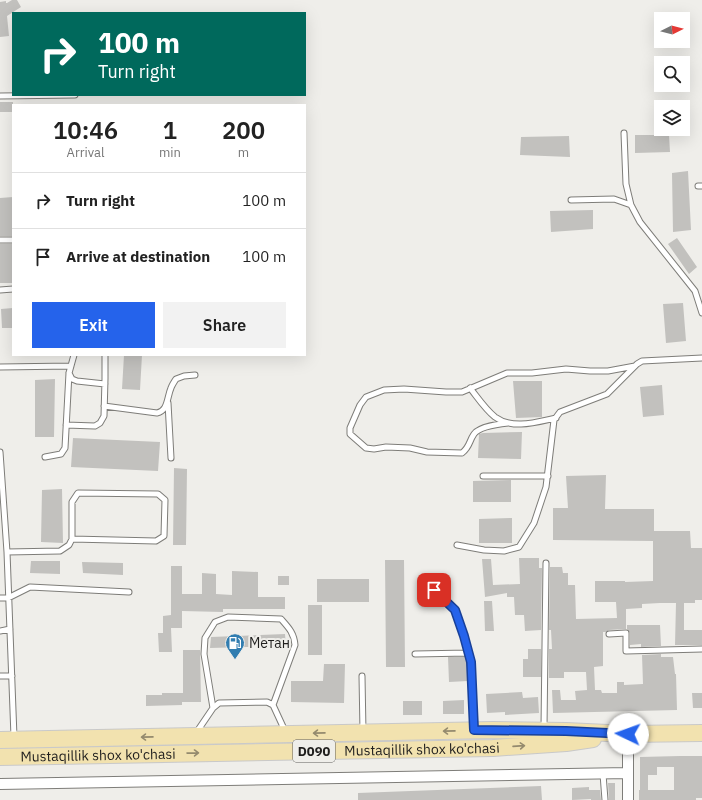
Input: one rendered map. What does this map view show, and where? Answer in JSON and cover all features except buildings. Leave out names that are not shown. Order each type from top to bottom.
[{"type":"main road","name":"Mustaqillik shox ko'chasi","points":[[7,740],[474,730],[628,734],[702,733]]},
{"type":"main road","name":"Mustaqillik shox ko'chasi","points":[[0,757],[493,748],[566,743],[628,734]]},
{"type":"street","points":[[628,734],[628,800]]},
{"type":"street","points":[[0,784],[628,773]]},
{"type":"lane","points":[[0,96],[12,96]]},
{"type":"lane","points":[[624,133],[626,184],[631,205],[640,222],[694,291],[702,313]]},
{"type":"lane","points":[[571,200],[614,199],[631,205]]},
{"type":"lane","points":[[0,240],[12,240]]},
{"type":"lane","points":[[0,290],[12,290]]},
{"type":"lane","points":[[45,457],[60,454],[65,448],[68,373],[74,356]]},
{"type":"lane","points":[[66,426],[95,426],[102,420],[104,416],[106,356]]},
{"type":"lane","points":[[457,545],[484,550],[504,551],[519,547],[534,523],[546,487],[554,420],[560,412],[607,394],[634,366],[642,361],[702,358]]},
{"type":"lane","points":[[0,367],[71,366]]},
{"type":"lane","points":[[556,418],[524,424],[510,423],[493,425],[483,428],[474,433],[467,449],[462,453],[427,452],[410,448],[366,448],[350,434],[350,428],[360,405],[366,397],[384,390],[404,389],[462,392],[507,373],[532,373],[566,369],[608,371],[634,366]]},
{"type":"lane","points":[[68,373],[72,379],[77,381],[105,384]]},
{"type":"lane","points":[[104,406],[157,413],[161,412],[164,409],[170,389],[176,379],[184,376],[195,375]]},
{"type":"lane","points":[[470,388],[485,407],[496,417],[510,423]]},
{"type":"lane","points":[[168,399],[171,458]]},
{"type":"lane","points":[[0,452],[2,517],[7,552],[12,676],[7,740]]},
{"type":"lane","points":[[484,476],[548,476]]},
{"type":"lane","points":[[7,552],[60,551],[69,546],[72,539],[72,502],[78,493],[158,494],[165,500],[164,536],[156,541],[72,539]]},
{"type":"lane","points":[[544,731],[546,563]]},
{"type":"lane","points":[[0,598],[8,598],[30,587],[129,592]]},
{"type":"lane","points":[[434,590],[455,610],[471,662],[474,730]]},
{"type":"lane","points":[[213,708],[204,654],[205,638],[215,622],[228,617],[281,620],[289,628],[294,637],[295,645],[273,705]]},
{"type":"lane","points":[[0,631],[10,629]]},
{"type":"lane","points":[[609,634],[626,633],[626,651],[702,649]]},
{"type":"lane","points":[[415,654],[468,653]]},
{"type":"lane","points":[[0,676],[12,676]]},
{"type":"lane","points":[[362,676],[363,733]]},
{"type":"lane","points":[[194,736],[213,708],[219,703],[267,702],[273,705],[287,734]]},
{"type":"lane","points":[[603,774],[605,800]]},
{"type":"place","name":"Метан","points":[[235,660]]},
{"type":"route","points":[[434,590],[455,610],[464,636],[471,662],[474,730],[566,731],[628,734]]}]
